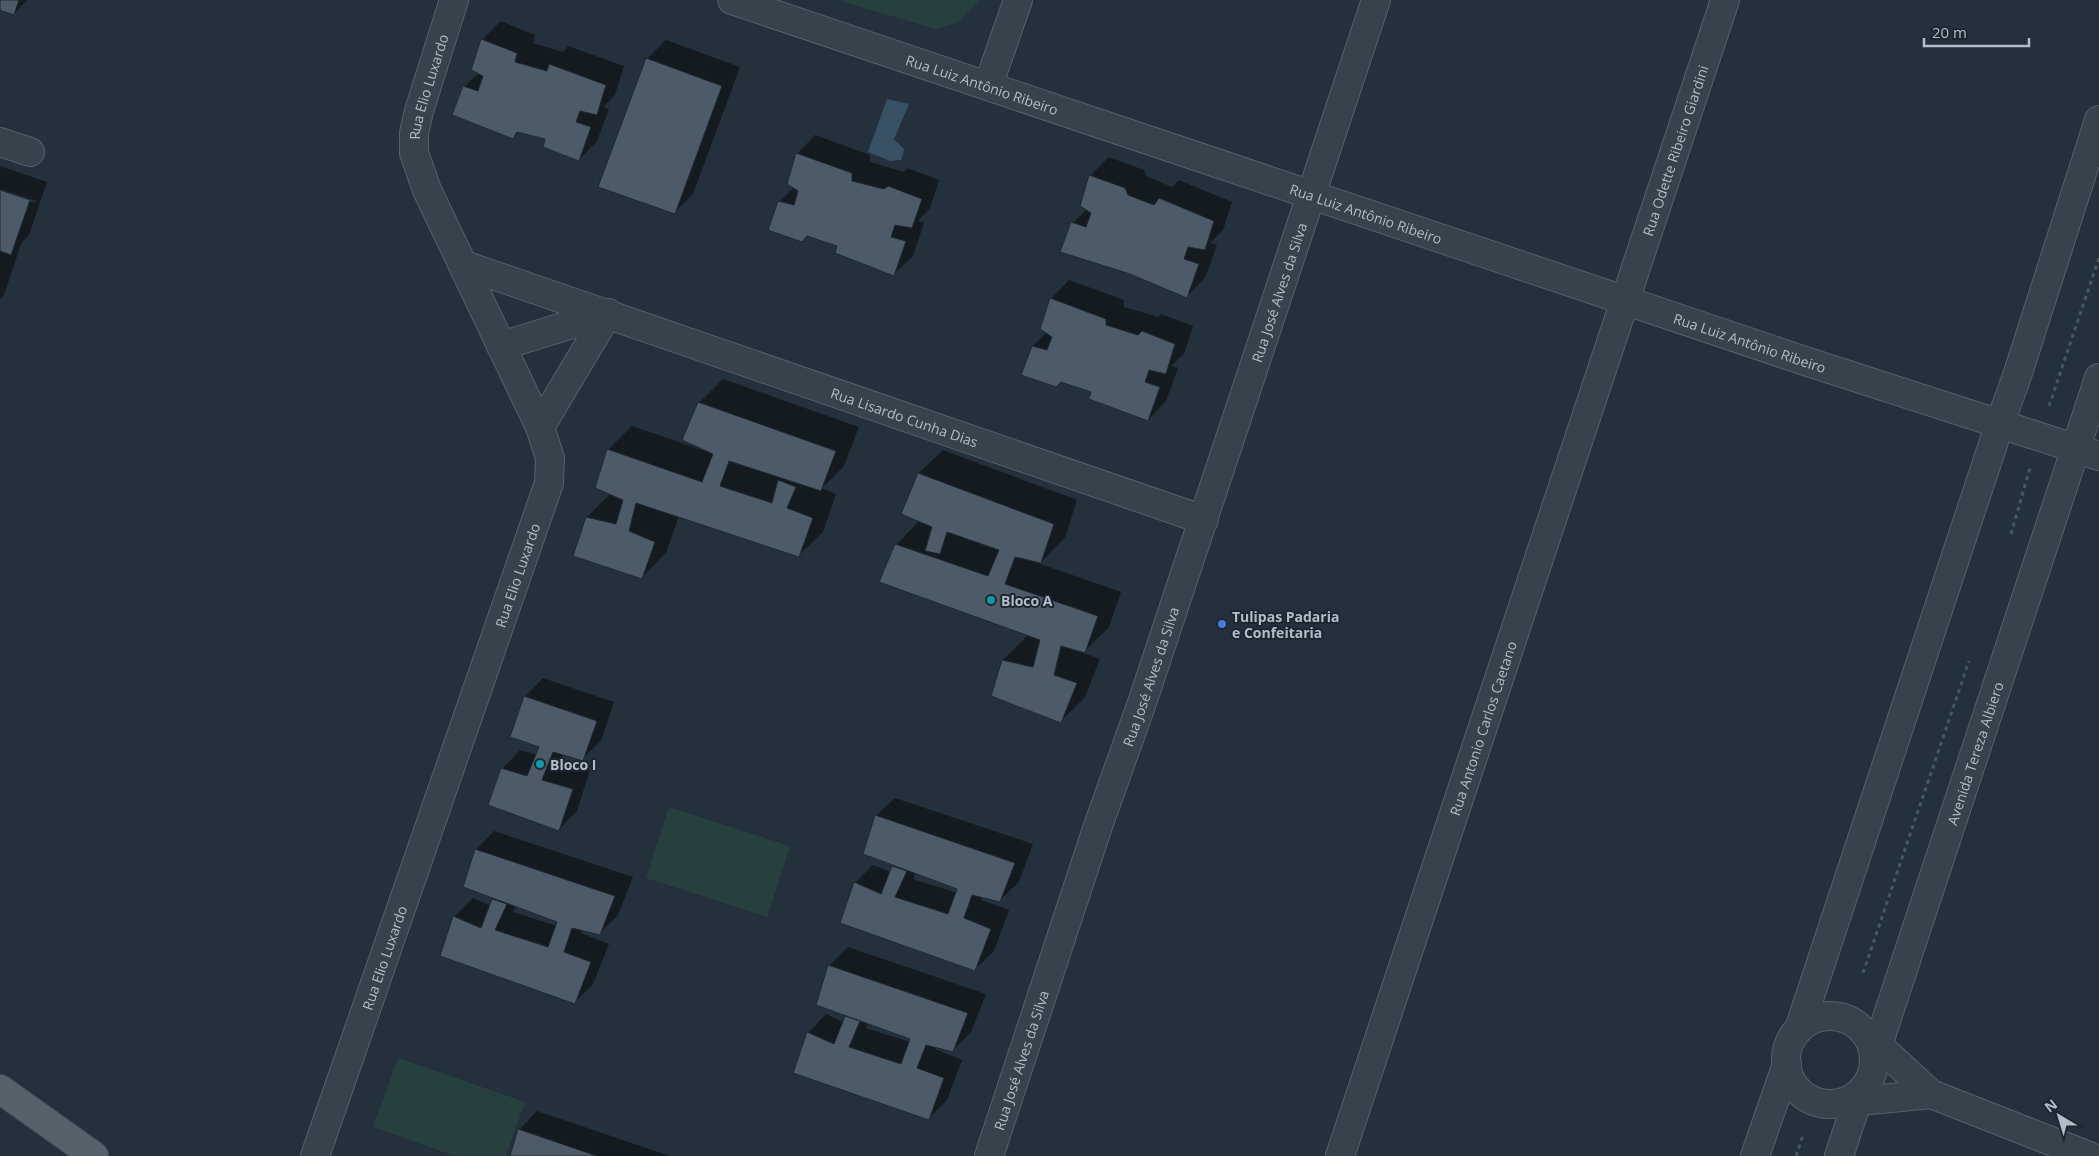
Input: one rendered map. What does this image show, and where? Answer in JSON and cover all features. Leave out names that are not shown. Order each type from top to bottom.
[{"type":"main road","points":[[0,1088],[94,1156]]},
{"type":"street","name":"Rua Elio Luxardo","points":[[315,1156],[549,483],[550,458],[540,427],[464,264],[427,190],[414,153],[414,133],[419,111],[454,0]]},
{"type":"street","name":"Rua Luiz Antônio Ribeiro","points":[[732,0],[1802,360],[2088,452]]},
{"type":"street","points":[[988,86],[1018,0]]},
{"type":"street","name":"Rua José Alves da Silva","points":[[988,1156],[1098,826],[1204,520],[1376,0]]},
{"type":"street","name":"Rua Odette Ribeiro Giardini","points":[[1626,301],[1725,0]]},
{"type":"street","points":[[1799,1030],[2017,376],[2099,120]]},
{"type":"street","points":[[0,142],[30,152]]},
{"type":"street","name":"Rua Lisardo Cunha Dias","points":[[464,264],[1204,520]]},
{"type":"street","name":"Rua Antonio Carlos Caetano","points":[[1340,1156],[1626,301]]},
{"type":"street","points":[[502,346],[608,313]]},
{"type":"street","points":[[540,427],[608,313]]},
{"type":"street","name":"Avenida Tereza Albiero","points":[[1872,1045],[2088,452],[2099,378]]},
{"type":"street","points":[[1931,1094],[1851,1099],[1823,1104],[1811,1100],[1800,1093],[1792,1083],[1786,1058],[1789,1045],[1804,1024],[1816,1019],[1842,1018],[1854,1024],[1872,1045],[1931,1094],[2089,1156]]},
{"type":"street","points":[[1839,1156],[1851,1099],[1868,1082],[1873,1070],[1872,1045]]},
{"type":"street","points":[[1755,1156],[1787,1064]]},
{"type":"path","points":[[2049,406],[2099,258]]},
{"type":"path","points":[[2009,541],[2031,466]]},
{"type":"path","points":[[1863,973],[1972,652]]},
{"type":"path","points":[[1796,1156],[1803,1135]]},
{"type":"green space","points":[[837,0],[980,0],[957,23],[935,29]]},
{"type":"green space","points":[[669,807],[790,846],[767,917],[646,878]]},
{"type":"green space","points":[[398,1058],[525,1102],[506,1156],[455,1156],[373,1127]]},
{"type":"water","points":[[887,99],[909,104],[894,139],[904,149],[901,160],[890,161],[868,152]]},
{"type":"building","points":[[0,0],[19,0],[14,15],[0,10]]},
{"type":"building","points":[[481,39],[517,53],[515,62],[547,71],[549,64],[606,85],[597,115],[580,111],[576,122],[591,127],[579,161],[543,147],[545,139],[517,132],[513,139],[452,115],[463,86],[478,91],[483,76],[471,70]]},
{"type":"building","points":[[646,58],[722,86],[675,214],[598,187]]},
{"type":"building","points":[[796,153],[852,173],[852,181],[884,189],[888,186],[922,199],[912,228],[895,225],[891,237],[906,241],[894,276],[835,253],[837,246],[807,236],[802,242],[768,230],[778,201],[794,205],[798,191],[787,184]]},
{"type":"building","points":[[1089,175],[1125,188],[1128,195],[1154,205],[1159,198],[1214,221],[1205,250],[1188,247],[1184,259],[1199,264],[1187,298],[1130,274],[1060,252],[1071,222],[1086,227],[1091,213],[1080,206]]},
{"type":"building","points":[[0,190],[30,200],[11,255],[0,251]]},
{"type":"building","points":[[1050,298],[1106,319],[1106,325],[1138,335],[1142,331],[1175,344],[1166,374],[1149,370],[1145,382],[1160,387],[1148,421],[1089,399],[1091,392],[1061,382],[1056,387],[1021,375],[1032,346],[1047,350],[1052,337],[1040,329]]},
{"type":"building","points":[[698,402],[836,451],[821,491],[729,461],[720,486],[772,503],[778,480],[796,487],[787,508],[813,518],[799,557],[636,503],[629,531],[655,542],[642,579],[573,556],[586,517],[616,524],[623,500],[595,488],[607,449],[702,482],[713,454],[682,440]]},
{"type":"building","name":"Bloco A","points":[[918,473],[1054,524],[1041,563],[1015,557],[1005,584],[1098,616],[1085,653],[1061,646],[1054,675],[1077,683],[1061,723],[991,696],[1002,660],[1033,667],[1040,640],[879,582],[895,544],[988,576],[999,550],[947,532],[940,554],[925,551],[932,527],[901,514]]},
{"type":"building","name":"Bloco I","points":[[524,696],[597,721],[583,761],[553,752],[542,780],[573,789],[559,831],[488,805],[501,768],[527,776],[539,747],[510,737]]},
{"type":"building","points":[[875,815],[1015,863],[1000,902],[972,895],[964,918],[991,929],[975,971],[840,923],[854,882],[881,894],[892,866],[907,871],[895,897],[948,914],[957,889],[863,854]]},
{"type":"building","points":[[475,849],[615,896],[600,935],[572,928],[564,952],[591,962],[575,1004],[440,956],[453,916],[481,928],[492,899],[507,904],[495,930],[548,947],[557,922],[463,887]]},
{"type":"building","points":[[828,965],[968,1013],[953,1052],[926,1045],[917,1068],[944,1078],[929,1120],[793,1073],[807,1032],[834,1044],[845,1016],[860,1021],[849,1047],[901,1064],[910,1039],[816,1005]]},
{"type":"building","points":[[518,1129],[597,1156],[510,1156]]},
{"type":"place","name":"Bloco A","points":[[991,600]]},
{"type":"place","name":"Tulipas Padaria e Confeitaria","points":[[1222,624]]},
{"type":"place","name":"Bloco I","points":[[540,764]]}]
